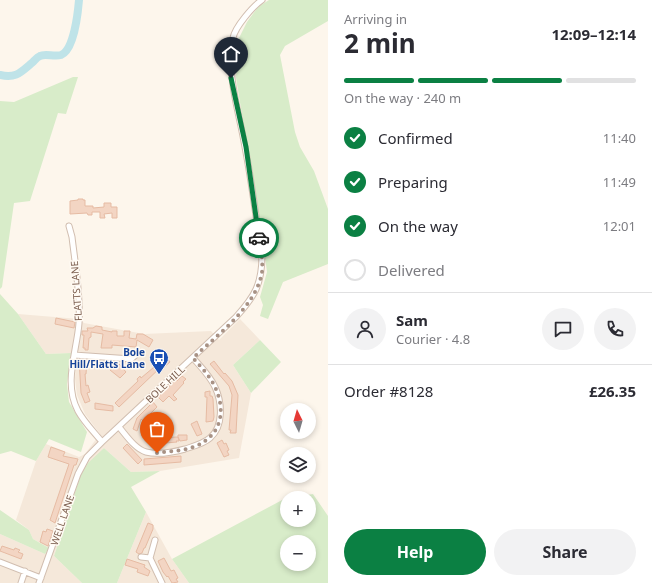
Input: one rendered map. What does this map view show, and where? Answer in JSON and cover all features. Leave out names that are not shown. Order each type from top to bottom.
[{"type":"street","name":"BOLE HILL","points":[[87,458],[159,388],[236,317],[246,306],[258,285],[262,271],[262,255],[246,147],[231,78],[233,37],[244,19],[256,4],[262,0]]},
{"type":"street","name":"FLATTS LANE","points":[[70,226],[79,303],[79,323],[71,380],[73,397],[77,410],[102,442]]},
{"type":"street","points":[[74,355],[131,359],[138,353]]},
{"type":"street","points":[[119,427],[145,452],[157,453],[176,451],[196,446],[210,438],[217,429],[220,416],[220,403],[215,387],[206,373],[193,358]]},
{"type":"street","name":"WELL LANE","points":[[40,580],[78,474],[87,458]]},
{"type":"street","points":[[155,540],[150,558],[162,583]]},
{"type":"street","points":[[141,557],[150,558]]},
{"type":"street","points":[[0,562],[25,571],[40,580]]},
{"type":"street","points":[[21,583],[25,571]]},
{"type":"shaded area","points":[[18,314],[79,319],[84,323],[144,334],[211,331],[219,340],[240,319],[260,340],[233,365],[251,393],[239,458],[160,471],[131,472],[104,448],[81,474],[54,556],[82,583],[0,583],[0,534],[45,554],[49,548],[33,539],[29,530],[16,520],[36,461],[46,444],[79,457],[85,454],[100,434],[85,414],[77,395],[75,379],[76,360],[71,353],[46,354]]},
{"type":"shaded area","points":[[146,512],[172,559],[189,583],[117,583]]},
{"type":"green space","points":[[269,0],[328,0],[328,21],[285,46],[280,55],[295,132],[300,147],[314,171],[328,209],[328,264],[283,282],[268,319],[260,316],[263,305],[260,297],[267,272],[236,78],[238,40],[247,22],[258,7]]},
{"type":"green space","points":[[73,77],[78,77],[66,114],[58,113],[30,201],[14,203],[2,287],[0,289],[0,101],[14,102]]},
{"type":"green space","points":[[0,294],[18,314],[46,354],[71,353],[67,384],[69,402],[87,432],[81,452],[49,439],[36,461],[11,451],[0,454]]},
{"type":"green space","points":[[260,340],[281,362],[251,393],[233,365]]},
{"type":"green space","points":[[104,448],[131,472],[160,471],[131,487],[146,512],[117,583],[82,583],[54,556],[81,474],[88,463]]},
{"type":"green space","points":[[316,498],[328,516],[328,583],[189,583],[172,559],[280,501],[280,527],[316,527]]},
{"type":"green space","points":[[0,510],[29,530],[33,539],[49,548],[45,554],[0,534]]},
{"type":"building","points":[[78,199],[85,200],[85,206],[93,206],[93,208],[104,207],[104,203],[111,203],[111,207],[117,207],[117,218],[112,218],[112,213],[104,214],[105,218],[100,218],[100,212],[92,212],[92,215],[88,215],[87,213],[70,214],[70,201]]},
{"type":"building","points":[[56,318],[75,322],[74,328],[55,324]]},
{"type":"building","points":[[96,326],[102,327],[102,330],[112,332],[117,331],[117,336],[124,336],[124,331],[130,331],[129,338],[136,339],[137,334],[143,334],[153,340],[149,347],[137,340],[136,347],[112,345],[112,348],[101,348],[103,334],[91,332],[88,350],[85,350],[85,348],[83,348],[84,335],[82,335],[82,331],[88,331],[87,328],[93,328]]},
{"type":"building","points":[[166,357],[170,362],[164,367],[163,365],[119,407],[115,403],[138,381],[137,379],[140,376],[141,378]]},
{"type":"building","points":[[79,359],[87,360],[85,374],[86,386],[88,385],[90,392],[87,393],[90,401],[85,403],[81,393]]},
{"type":"building","points":[[214,361],[224,374],[225,373],[232,381],[238,395],[236,433],[230,433],[231,430],[229,430],[232,395],[229,386],[210,364]]},
{"type":"building","points":[[119,364],[126,372],[120,378],[110,370]]},
{"type":"building","points":[[182,376],[186,379],[173,395],[177,399],[174,401],[169,396],[163,402],[158,397]]},
{"type":"building","points":[[210,391],[210,396],[212,396],[213,399],[214,417],[213,421],[206,422],[207,397],[205,397],[205,392]]},
{"type":"building","points":[[153,402],[157,407],[143,421],[141,419],[137,431],[133,429],[137,418]]},
{"type":"building","points":[[95,403],[113,406],[113,411],[95,409]]},
{"type":"building","points":[[197,421],[202,434],[197,436],[191,424]]},
{"type":"building","points":[[178,435],[187,435],[187,440],[180,441]]},
{"type":"building","points":[[178,437],[179,441],[176,441],[177,442],[154,444],[154,438]]},
{"type":"building","points":[[222,440],[224,444],[226,443],[229,450],[227,451],[229,455],[224,457],[217,443]]},
{"type":"building","points":[[127,444],[142,460],[138,464],[123,448]]},
{"type":"building","points":[[51,447],[65,452],[63,456],[78,459],[76,465],[74,465],[55,523],[50,520],[69,464],[48,457]]},
{"type":"building","points":[[181,456],[181,462],[144,465],[144,459]]},
{"type":"building","points":[[148,523],[153,525],[153,529],[145,548],[142,553],[139,554],[136,552]]},
{"type":"building","points":[[47,529],[53,531],[48,546],[40,542],[43,531],[46,532]]},
{"type":"building","points":[[2,546],[14,550],[15,548],[20,550],[18,552],[23,554],[21,559],[0,551]]},
{"type":"building","points":[[164,558],[171,571],[174,570],[178,578],[176,579],[178,582],[172,583],[168,576],[167,577],[163,572],[158,561]]},
{"type":"building","points":[[127,559],[145,565],[144,567],[150,571],[148,576],[137,572],[138,569],[125,565]]},
{"type":"waterway","points":[[0,75],[10,76],[18,74],[39,56],[61,55],[65,52],[72,39],[78,13],[79,0]]},
{"type":"way so far","points":[[157,453],[176,451],[196,446],[210,438],[217,429],[220,416],[220,403],[215,387],[206,373],[193,358],[236,317],[252,297],[258,285],[262,271],[262,255],[259,238]]},
{"type":"place","name":"Bole Hill/Flatts Lane","points":[[159,375]]},
{"type":"route","points":[[231,78],[246,147],[259,238]]}]
